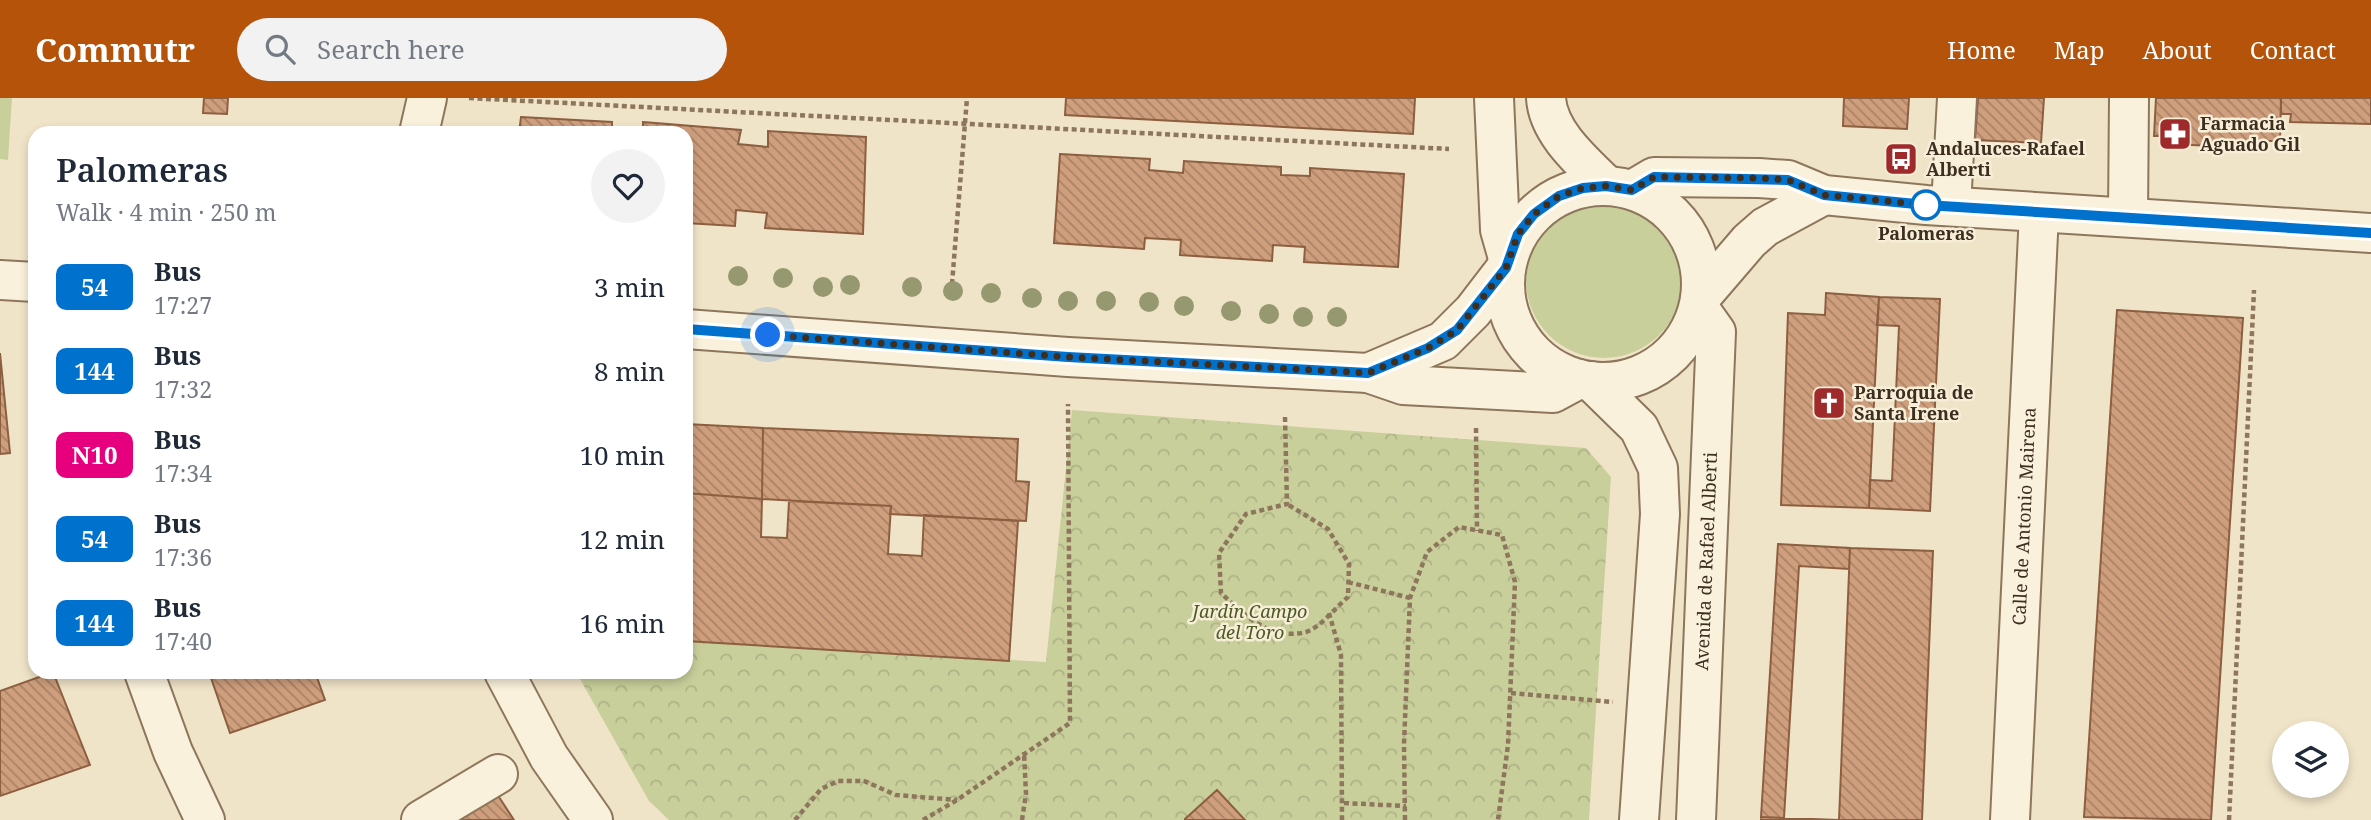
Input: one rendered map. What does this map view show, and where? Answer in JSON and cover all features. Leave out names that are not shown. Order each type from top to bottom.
[{"type":"street","points":[[421,126],[427,98]]},
{"type":"street","points":[[1494,98],[1500,230],[1507,263],[1505,292],[1510,315],[1518,334],[1541,360],[1557,371],[1585,380],[1626,380],[1651,370],[1674,353],[1688,333],[1700,302],[1749,241],[1765,227],[1824,195]]},
{"type":"street","points":[[1546,98],[1547,113],[1568,146],[1619,188],[1660,203],[1679,220],[1692,241],[1699,262],[1700,302]]},
{"type":"street","points":[[1951,206],[1957,98]]},
{"type":"street","points":[[2127,216],[2129,98]]},
{"type":"street","points":[[1368,373],[1443,341],[1473,311],[1507,263],[1518,234],[1534,214],[1559,196],[1583,188],[1619,188],[1654,177],[1788,180],[1824,195],[2039,213],[2127,216],[2371,233]]},
{"type":"street","name":"Calle de Antonio Mairena","points":[[2010,820],[2039,213]]},
{"type":"street","points":[[0,280],[28,282]]},
{"type":"street","name":"Avenida de Rafael Alberti","points":[[1696,820],[1716,332],[1700,302]]},
{"type":"street","points":[[693,330],[1068,357],[1368,373],[1404,385],[1553,393],[1585,380]]},
{"type":"street","points":[[1585,380],[1639,428],[1658,468],[1660,514],[1639,820]]},
{"type":"street","points":[[147,679],[173,752],[205,820]]},
{"type":"street","points":[[508,679],[549,757],[593,820]]},
{"type":"street","points":[[421,820],[498,774]]},
{"type":"path","points":[[470,98],[1448,149]]},
{"type":"path","points":[[952,284],[967,98]]},
{"type":"path","points":[[2229,820],[2254,290]]},
{"type":"path","points":[[923,820],[1070,723],[1068,404]]},
{"type":"path","points":[[1285,416],[1287,504]]},
{"type":"path","points":[[1476,428],[1477,531]]},
{"type":"path","points":[[1287,504],[1328,529],[1349,564],[1348,582],[1348,597],[1308,632],[1278,632],[1249,621],[1221,593],[1219,553],[1246,514],[1287,504]]},
{"type":"path","points":[[1405,820],[1404,744],[1410,598],[1427,552],[1458,527],[1502,535],[1515,582],[1511,693],[1498,820]]},
{"type":"path","points":[[1348,582],[1410,598]]},
{"type":"path","points":[[1329,613],[1341,655],[1342,820]]},
{"type":"path","points":[[1511,693],[1618,702]]},
{"type":"path","points":[[1022,820],[1026,794],[1024,752]]},
{"type":"path","points":[[795,820],[821,789],[838,781],[864,781],[896,795],[957,800]]},
{"type":"path","points":[[1343,803],[1406,806]]},
{"type":"green space","points":[[0,98],[12,98],[8,160],[0,159]]},
{"type":"green space","points":[[1604,202],[1634,208],[1659,225],[1676,250],[1682,280],[1676,310],[1659,335],[1634,352],[1604,358],[1574,352],[1549,335],[1532,310],[1526,280],[1532,250],[1549,225],[1574,208]]},
{"type":"green space","name":"Jardín Campo del Toro","points":[[1072,410],[1586,448],[1611,477],[1589,820],[669,820],[649,801],[580,679],[693,679],[693,641],[1046,662]]},
{"type":"building","points":[[204,98],[228,98],[227,114],[203,113]]},
{"type":"building","points":[[1066,98],[1415,98],[1413,134],[1065,115]]},
{"type":"building","points":[[1844,98],[1909,98],[1907,129],[1843,126]]},
{"type":"building","points":[[1978,98],[2044,98],[2041,143],[1975,140]]},
{"type":"building","points":[[2156,98],[2281,98],[2280,141],[2263,141],[2263,148],[2168,144],[2168,136],[2154,136]]},
{"type":"building","points":[[2281,98],[2371,98],[2371,124],[2290,122],[2291,114],[2281,114]]},
{"type":"building","points":[[521,117],[612,122],[612,126],[520,126]]},
{"type":"building","points":[[643,122],[692,126],[643,126]]},
{"type":"building","points":[[693,126],[741,130],[738,144],[768,147],[768,131],[866,137],[863,234],[765,228],[767,213],[736,210],[735,226],[693,223]]},
{"type":"building","points":[[1060,154],[1150,159],[1149,170],[1183,173],[1184,161],[1281,167],[1281,175],[1310,176],[1310,168],[1404,174],[1398,267],[1304,262],[1305,247],[1273,245],[1272,261],[1180,255],[1181,240],[1145,238],[1144,249],[1054,243]]},
{"type":"building","name":"Parroquia de Santa Irene","points":[[1826,293],[1879,297],[1869,508],[1781,505],[1788,313],[1825,315]]},
{"type":"building","points":[[1879,297],[1940,299],[1930,511],[1869,508],[1870,480],[1892,481],[1899,326],[1877,325]]},
{"type":"building","points":[[2117,310],[2243,318],[2211,820],[2084,817]]},
{"type":"building","points":[[0,353],[10,453],[0,454]]},
{"type":"building","points":[[693,424],[763,428],[762,499],[693,494]]},
{"type":"building","points":[[763,428],[1018,439],[1016,481],[1029,482],[1026,521],[890,514],[891,506],[762,499]]},
{"type":"building","points":[[693,494],[762,499],[761,537],[787,538],[789,501],[891,506],[888,554],[922,556],[924,515],[1018,521],[1009,661],[693,641]]},
{"type":"building","points":[[1778,544],[1850,548],[1849,569],[1799,566],[1784,818],[1761,817]]},
{"type":"building","points":[[1850,548],[1933,551],[1922,820],[1839,820]]},
{"type":"building","points":[[33,679],[56,679],[90,765],[0,796],[0,691]]},
{"type":"building","points":[[211,679],[318,679],[325,700],[230,733]]},
{"type":"building","points":[[1217,790],[1245,820],[1185,820],[1185,819]]},
{"type":"building","points":[[497,794],[514,820],[450,820]]},
{"type":"building","points":[[1761,817],[1839,820],[1761,820]]},
{"type":"bus line","name":"54","points":[[693,330],[1068,357],[1368,373],[1443,341],[1457,330],[1506,268],[1518,234],[1534,214],[1559,196],[1583,188],[1606,186],[1632,190],[1654,177],[1788,180],[1824,195],[1926,205],[2371,233]]},
{"type":"place","name":"Farmacia Aguado Gil","points":[[2175,134]]},
{"type":"place","name":"Andaluces-Rafael Alberti","points":[[1901,159]]},
{"type":"place","name":"Palomeras","points":[[1926,205]]},
{"type":"place","name":"Parroquia de Santa Irene","points":[[1829,403]]},
{"type":"route","points":[[768,335],[1068,357],[1368,373],[1443,341],[1457,330],[1506,268],[1518,234],[1534,214],[1559,196],[1583,188],[1606,186],[1632,190],[1654,177],[1759,178],[1788,180],[1824,195],[1926,205]]}]
